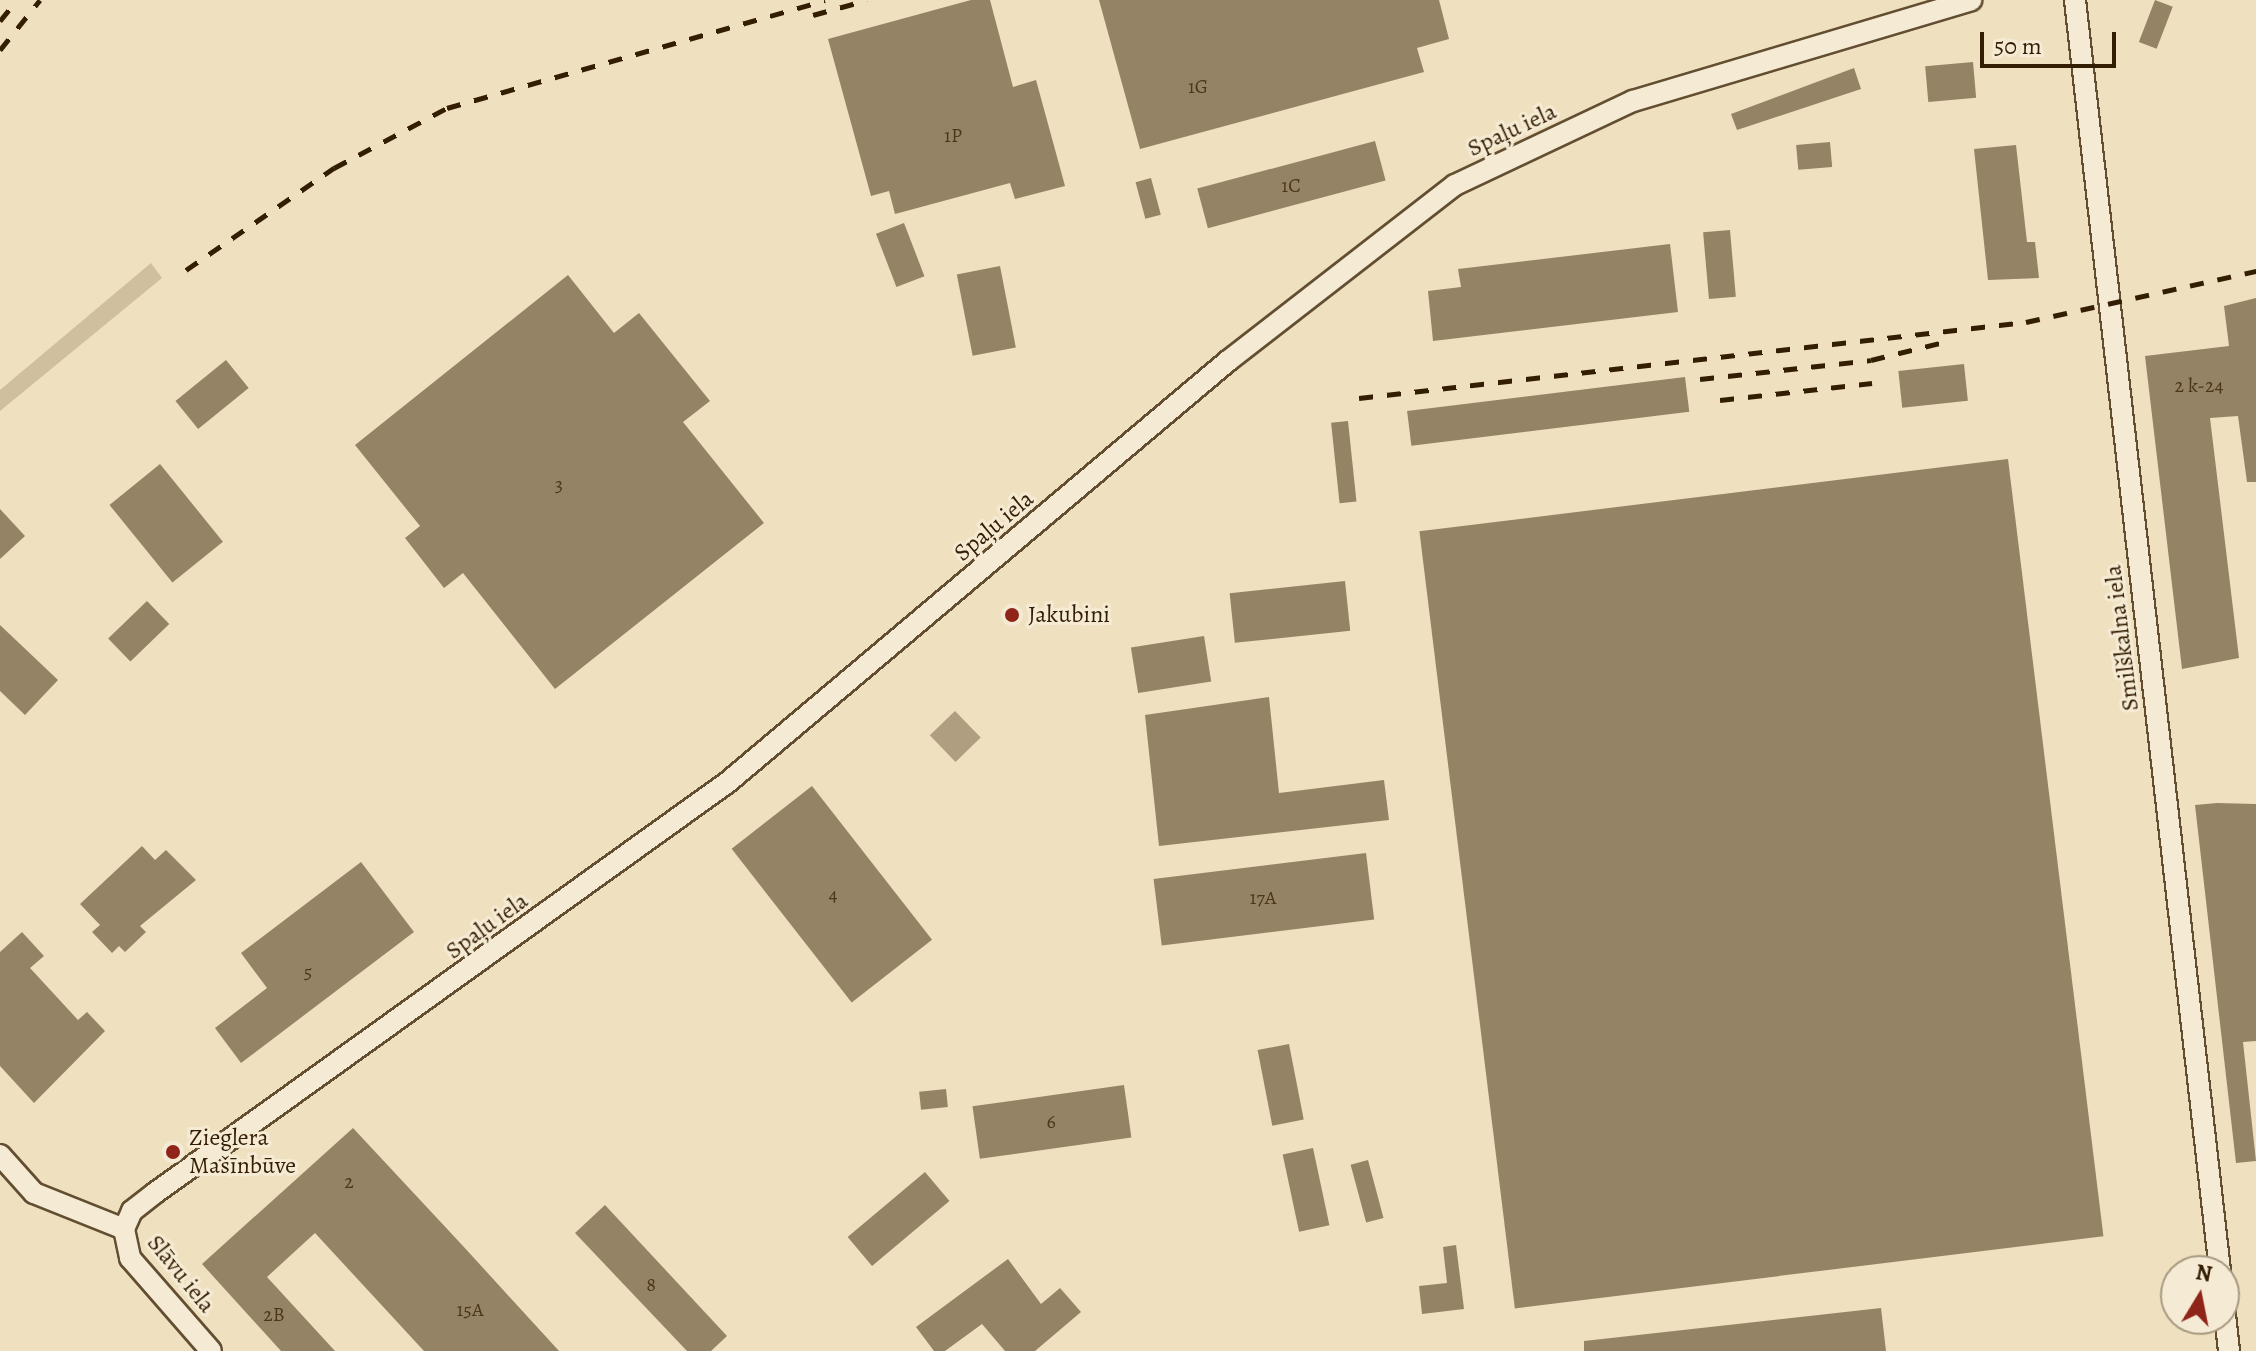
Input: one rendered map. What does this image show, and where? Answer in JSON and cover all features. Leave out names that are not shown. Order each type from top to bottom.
[{"type":"street","name":"Spaļu iela","points":[[124,1229],[132,1211],[155,1193],[728,782],[1228,361],[1455,185],[1633,101],[1971,0]]},
{"type":"street","name":"Smilškalna iela","points":[[2075,0],[2218,1255]]},
{"type":"street","name":"Slāvu iela","points":[[0,1155],[34,1193],[124,1229],[130,1258],[211,1351]]},
{"type":"shaded area","points":[[151,263],[162,278],[0,411],[0,390]]},
{"type":"shaded area","points":[[955,711],[981,738],[956,762],[930,735]]},
{"type":"building","points":[[971,0],[990,0],[1013,87],[1036,80],[1065,186],[1015,199],[1010,183],[895,214],[889,191],[871,196],[828,39]]},
{"type":"building","points":[[1099,0],[1439,0],[1449,39],[1417,48],[1424,72],[1140,149]]},
{"type":"building","points":[[2155,0],[2173,7],[2157,49],[2139,42]]},
{"type":"building","points":[[1973,62],[1976,98],[1928,102],[1925,66]]},
{"type":"building","points":[[1854,68],[1861,89],[1737,130],[1731,114]]},
{"type":"building","points":[[1375,141],[1386,181],[1208,228],[1197,189]]},
{"type":"building","points":[[1830,142],[1832,167],[1798,170],[1796,145]]},
{"type":"building","points":[[2016,145],[2027,242],[2035,242],[2039,278],[1988,280],[1974,149]]},
{"type":"building","points":[[1151,178],[1161,215],[1145,219],[1136,182]]},
{"type":"building","points":[[904,223],[924,276],[896,287],[876,234]]},
{"type":"building","points":[[1730,230],[1736,297],[1709,299],[1703,232]]},
{"type":"building","points":[[1670,244],[1678,312],[1433,341],[1428,291],[1461,287],[1458,269]]},
{"type":"building","points":[[1000,266],[1016,347],[973,356],[957,274]]},
{"type":"building","points":[[568,275],[614,333],[639,313],[710,401],[683,422],[764,523],[555,689],[463,573],[444,588],[405,538],[420,526],[355,445]]},
{"type":"building","points":[[2256,298],[2256,482],[2247,482],[2238,416],[2210,418],[2239,658],[2182,669],[2145,356],[2229,346],[2224,306]]},
{"type":"building","points":[[226,360],[249,388],[198,429],[175,401]]},
{"type":"building","points":[[1964,364],[1968,401],[1902,408],[1898,371]]},
{"type":"building","points":[[1685,377],[1689,412],[1411,446],[1407,411]]},
{"type":"building","points":[[1348,421],[1356,502],[1340,503],[1331,423]]},
{"type":"building","points":[[2008,459],[2103,1236],[1515,1308],[1419,531]]},
{"type":"building","points":[[160,464],[223,542],[172,583],[109,505]]},
{"type":"building","points":[[0,509],[25,536],[0,559]]},
{"type":"building","points":[[1345,581],[1350,631],[1235,643],[1230,593]]},
{"type":"building","points":[[147,601],[169,624],[130,662],[108,639]]},
{"type":"building","points":[[0,625],[58,680],[25,715],[0,691]]},
{"type":"building","points":[[1204,636],[1211,681],[1138,693],[1131,648]]},
{"type":"building","points":[[1269,697],[1279,793],[1384,780],[1389,820],[1159,846],[1145,715]]},
{"type":"building","points":[[812,786],[932,940],[852,1002],[732,849]]},
{"type":"building","points":[[2256,804],[2256,1041],[2243,1042],[2256,1161],[2236,1163],[2195,805]]},
{"type":"building","points":[[142,846],[155,860],[166,850],[196,880],[140,926],[146,932],[125,952],[119,946],[112,953],[92,932],[100,925],[80,904]]},
{"type":"building","points":[[1366,853],[1374,920],[1162,946],[1154,879]]},
{"type":"building","points":[[361,862],[414,932],[241,1063],[215,1028],[267,988],[241,953]]},
{"type":"building","points":[[22,932],[44,956],[30,968],[78,1020],[87,1012],[105,1031],[34,1103],[0,1066],[0,952]]},
{"type":"building","points":[[1289,1044],[1304,1120],[1272,1126],[1258,1050]]},
{"type":"building","points":[[1124,1085],[1131,1137],[980,1159],[972,1106]]},
{"type":"building","points":[[946,1089],[948,1107],[921,1110],[919,1092]]},
{"type":"building","points":[[353,1128],[559,1351],[424,1351],[315,1233],[267,1277],[335,1351],[281,1351],[202,1264]]},
{"type":"building","points":[[1313,1148],[1329,1225],[1299,1232],[1283,1154]]},
{"type":"building","points":[[1368,1160],[1384,1218],[1366,1223],[1351,1165]]},
{"type":"building","points":[[925,1172],[949,1201],[872,1266],[848,1237]]},
{"type":"building","points":[[605,1205],[727,1336],[711,1351],[687,1351],[575,1233]]},
{"type":"building","points":[[1456,1245],[1464,1309],[1422,1314],[1419,1286],[1447,1283],[1443,1247]]},
{"type":"building","points":[[1008,1259],[1041,1304],[1060,1288],[1081,1312],[1035,1351],[1005,1351],[982,1324],[945,1351],[934,1351],[916,1327]]},
{"type":"building","points":[[1881,1308],[1886,1351],[1584,1351],[1584,1341]]},
{"type":"railway","points":[[0,21],[17,0]]},
{"type":"railway","points":[[0,50],[40,0]]},
{"type":"railway","points":[[186,270],[334,168],[447,108],[825,0]]},
{"type":"railway","points":[[813,15],[867,0]]},
{"type":"railway","points":[[1359,398],[2026,322],[2256,271]]},
{"type":"railway","points":[[1700,379],[1871,360],[1952,340]]},
{"type":"railway","points":[[1720,400],[1872,383]]},
{"type":"place","name":"Jakubini","points":[[1012,615]]},
{"type":"place","name":"Zieglera Mašīnbūve","points":[[173,1152]]}]
